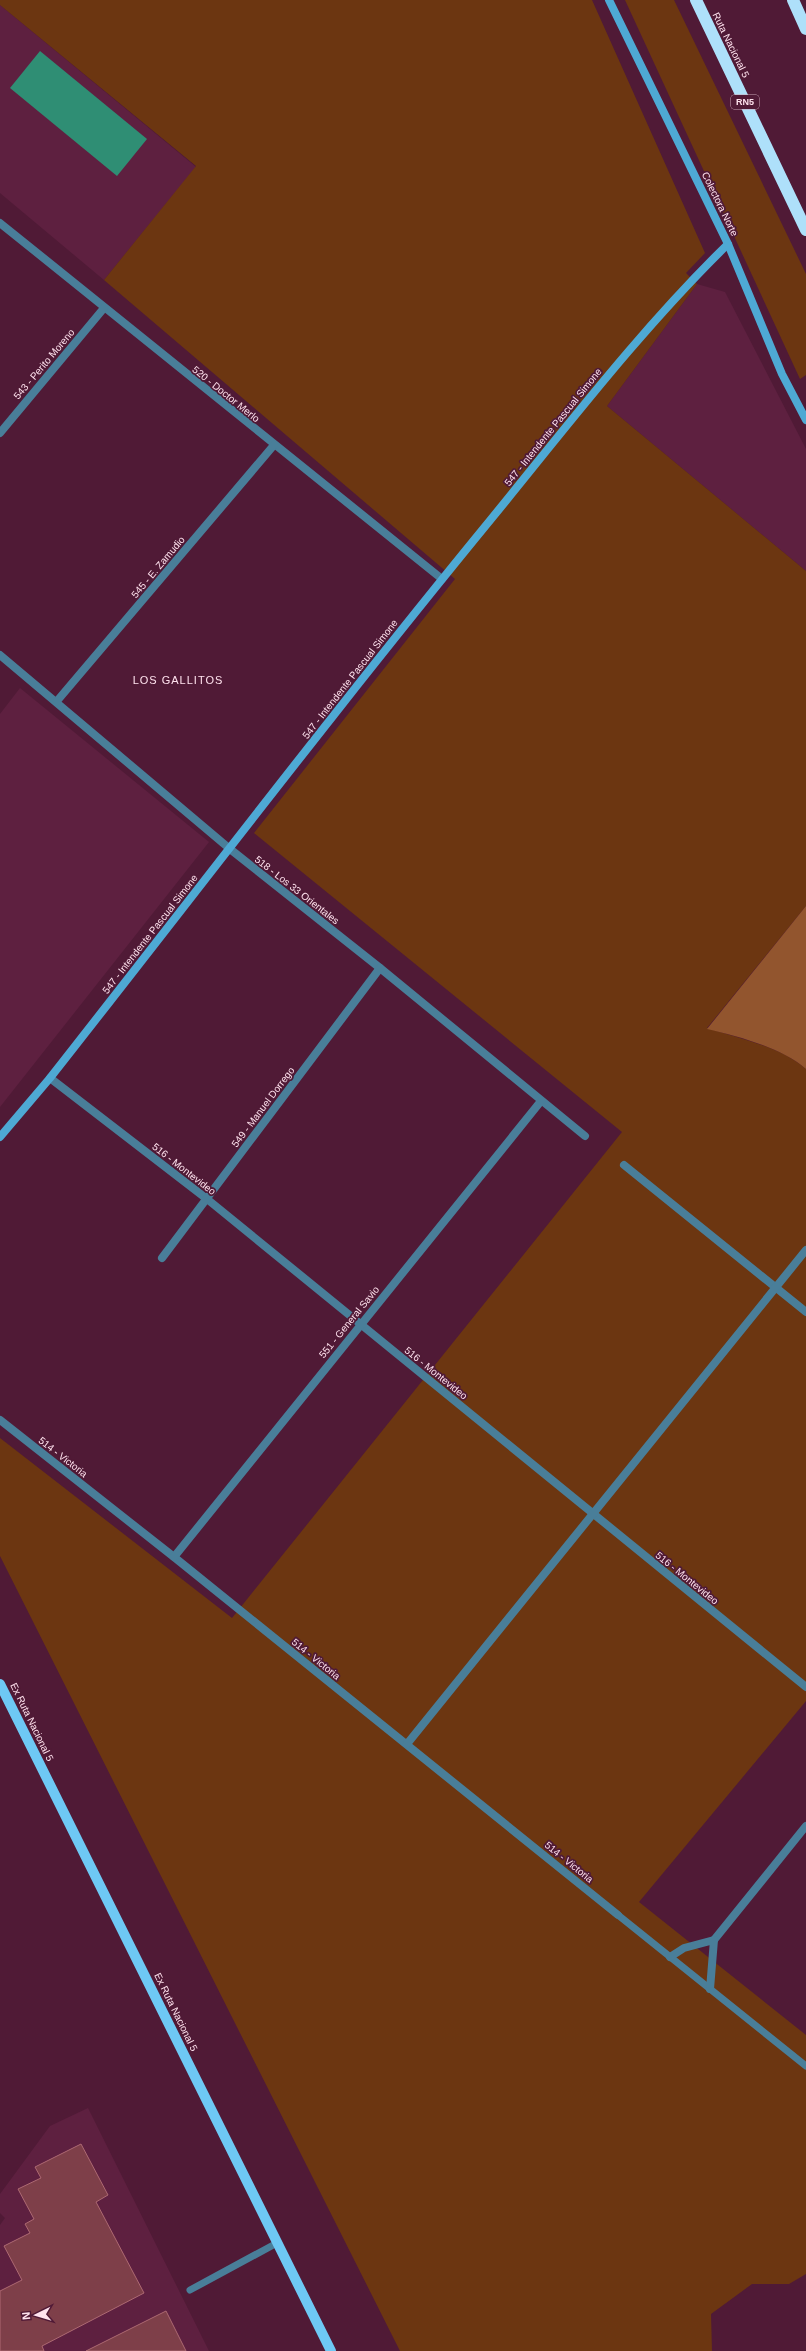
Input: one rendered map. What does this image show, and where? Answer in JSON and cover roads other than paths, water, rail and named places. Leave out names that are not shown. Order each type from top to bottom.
[{"type":"highway","name":"Ruta Nacional 5","points":[[696,0],[806,230]]},
{"type":"highway","points":[[793,0],[806,29]]},
{"type":"main road","name":"Ex Ruta Nacional 5","points":[[0,1684],[331,2351]]},
{"type":"street","name":"Colectora Norte","points":[[610,0],[728,244],[782,374],[806,420]]},
{"type":"street","name":"520 - Doctor Merlo","points":[[0,223],[442,579]]},
{"type":"street","name":"547 - Intendente Pascual Simone","points":[[0,1137],[50,1078],[442,579],[608,375],[700,271],[728,244]]},
{"type":"street","name":"543 - Perito Moreno","points":[[0,433],[104,308]]},
{"type":"street","name":"545 - E. Zamudio","points":[[57,701],[274,445]]},
{"type":"street","name":"518 - Los 33 Orientales","points":[[0,655],[57,701],[230,849],[380,968],[585,1136]]},
{"type":"street","name":"549 - Manuel Dorrego","points":[[162,1258],[380,968]]},
{"type":"street","name":"516 - Montevideo","points":[[50,1078],[207,1199],[806,1687]]},
{"type":"street","name":"551 - General Savio","points":[[174,1557],[360,1324],[542,1101]]},
{"type":"street","points":[[624,1165],[806,1312]]},
{"type":"street","points":[[406,1744],[806,1250]]},
{"type":"street","name":"514 - Victoria","points":[[0,1420],[174,1557],[618,1915]]},
{"type":"street","points":[[710,1989],[714,1940],[806,1826]]},
{"type":"street","points":[[670,1957],[684,1948],[714,1940]]},
{"type":"lane","points":[[618,1915],[806,2066]]},
{"type":"lane","points":[[190,2290],[277,2243]]},
{"type":"district","name":"LOS GALLITOS","points":[[178,680]]}]
